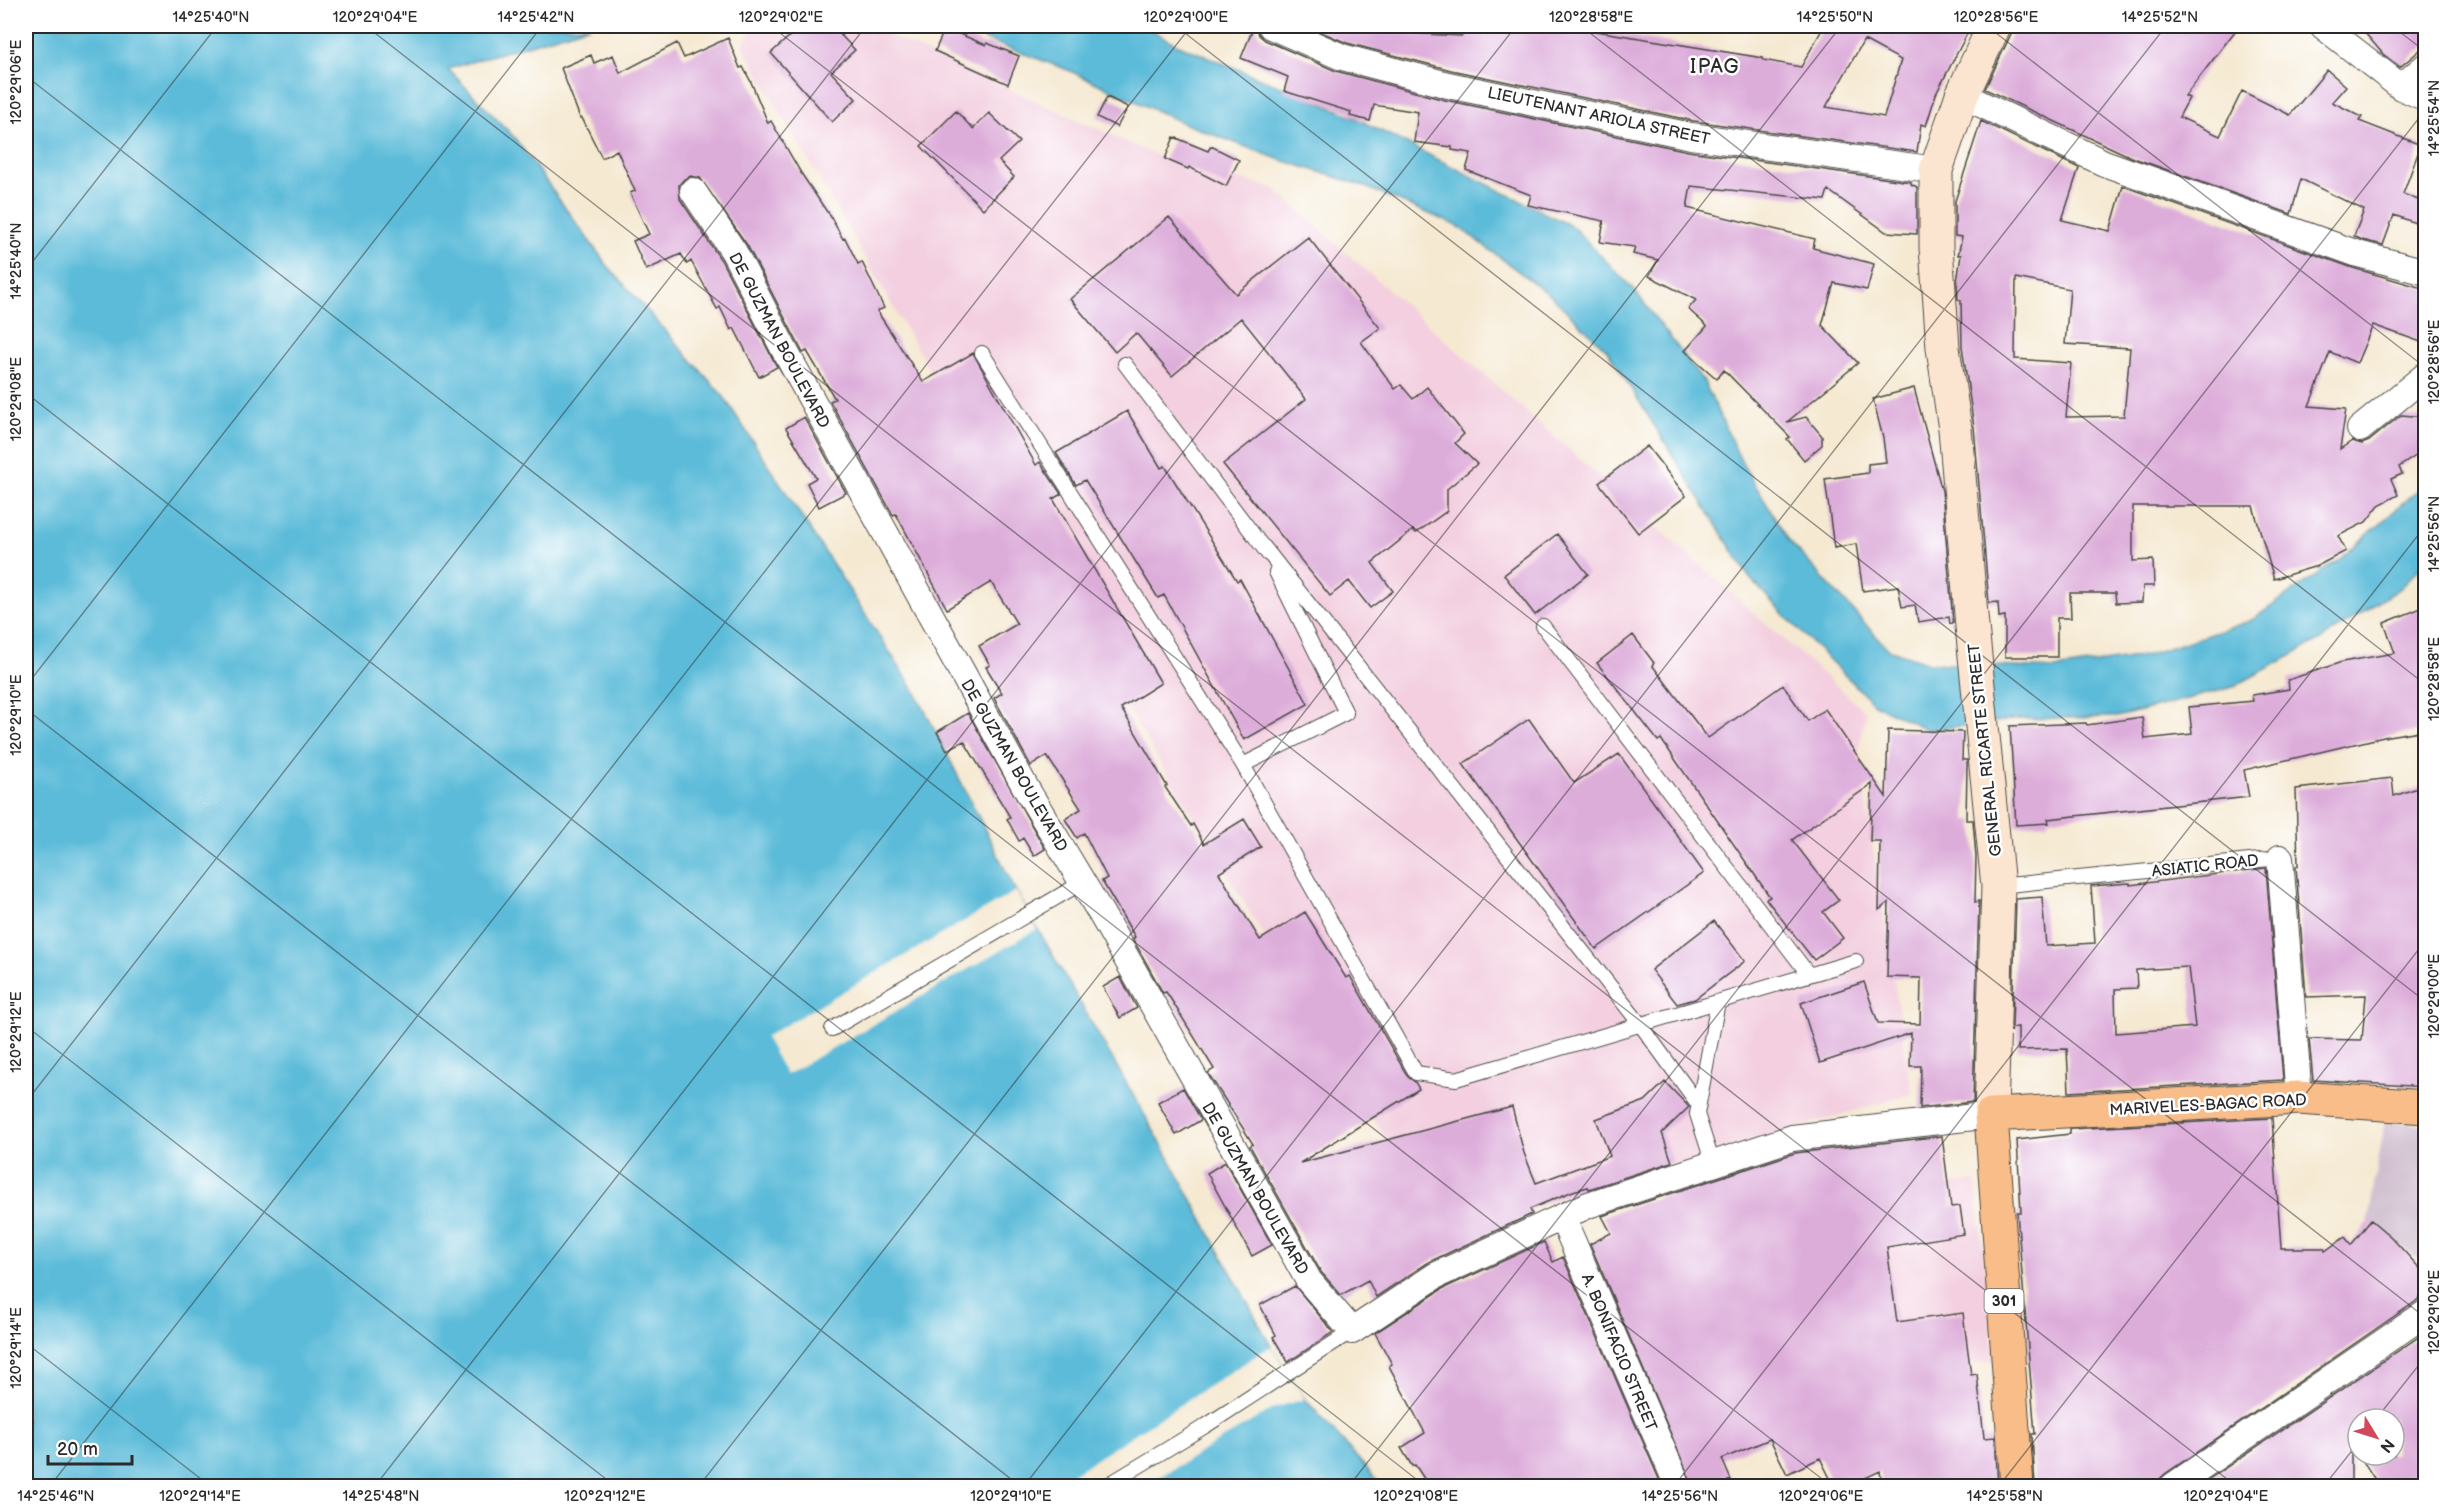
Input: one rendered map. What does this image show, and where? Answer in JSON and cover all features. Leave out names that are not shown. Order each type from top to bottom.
[{"type":"main road","name":"GENERAL RICARTE STREET","points":[[1994,26],[1962,95],[1936,170],[1936,247],[1943,348],[1955,429],[1998,886],[1991,1115],[2017,1486]]},
{"type":"main road","name":"MARIVELES-BAGAC ROAD","points":[[1991,1115],[2299,1098],[2426,1107]]},
{"type":"street","name":"LIEUTENANT ARIOLA STREET","points":[[1271,26],[1342,57],[1448,85],[1691,136],[1936,170]]},
{"type":"street","points":[[2323,26],[2401,87],[2426,98]]},
{"type":"street","points":[[2401,87],[2426,66]]},
{"type":"street","points":[[1962,95],[2104,163],[2358,254],[2426,272]]},
{"type":"street","name":"DE GUZMAN BOULEVARD","points":[[693,191],[734,252],[785,351],[1027,790],[1083,882],[1309,1281],[1352,1331]]},
{"type":"street","points":[[2360,429],[2426,375]]},
{"type":"street","name":"ASIATIC ROAD","points":[[2280,858],[2299,1098]]},
{"type":"street","points":[[1352,1331],[1435,1276],[1588,1205],[1792,1138],[1991,1115]]},
{"type":"street","name":"A. BONIFACIO STREET","points":[[1562,1217],[1678,1486]]},
{"type":"street","points":[[2173,1486],[2426,1313]]},
{"type":"lane","points":[[982,353],[1243,765],[1416,1073],[1456,1079],[1856,961]]},
{"type":"lane","points":[[1125,364],[1264,547],[1640,1024],[1698,1104]]},
{"type":"lane","points":[[1243,765],[1346,713],[1264,547]]},
{"type":"lane","points":[[1543,626],[1809,975]]},
{"type":"lane","name":"ASIATIC ROAD","points":[[1998,886],[2280,858]]},
{"type":"lane","points":[[832,1029],[1083,882]]},
{"type":"lane","points":[[1713,1164],[1697,1114],[1718,1002]]},
{"type":"lane","points":[[1106,1486],[1207,1425],[1352,1331]]},
{"type":"shaded area","points":[[758,26],[868,26],[1167,160],[1273,188],[1866,712],[1858,754],[1912,1094],[1543,1203],[1529,1163],[1423,1201],[1049,577],[742,45],[753,28]]},
{"type":"shaded area","points":[[2385,1121],[2425,1125],[2425,1264],[2368,1221]]},
{"type":"shaded area","points":[[1976,1181],[1994,1361],[1861,1373],[1843,1198]]},
{"type":"water","points":[[26,26],[590,26],[448,69],[514,137],[606,264],[724,397],[915,691],[1016,891],[1167,1154],[1271,1346],[1305,1399],[1382,1486],[26,1486]]},
{"type":"water","points":[[949,26],[1144,26],[1176,44],[1345,113],[1573,227],[1634,290],[1704,382],[1742,463],[1789,541],[1888,649],[1929,663],[2055,669],[2144,656],[2250,621],[2341,558],[2425,484],[2425,563],[2400,588],[2322,639],[2233,687],[2117,717],[2019,719],[1928,730],[1874,704],[1786,617],[1749,577],[1607,350],[1550,295],[1458,226],[1361,185],[1278,159],[1183,123],[1068,70]]},
{"type":"pier","points":[[1016,891],[1037,929],[786,1075],[765,1037]]},
{"type":"pier","points":[[1271,1346],[1305,1399],[1274,1408],[1144,1486],[1054,1486]]},
{"type":"building","points":[[801,26],[832,26],[855,50],[831,72],[856,99],[832,122],[771,53]]},
{"type":"building","points":[[1254,26],[1265,40],[1336,71],[1445,100],[1688,151],[1911,182],[1917,187],[1917,234],[1886,232],[1828,190],[1825,200],[1691,186],[1687,208],[1815,239],[1813,248],[1874,264],[1867,290],[1834,283],[1822,325],[1858,363],[1787,422],[1806,417],[1822,436],[1822,445],[1804,460],[1787,439],[1790,437],[1724,370],[1717,379],[1685,351],[1707,326],[1688,309],[1696,300],[1649,276],[1658,260],[1633,254],[1635,247],[1600,242],[1604,221],[1528,205],[1531,195],[1466,170],[1471,153],[1452,150],[1452,147],[1414,142],[1418,112],[1374,105],[1370,121],[1350,116],[1351,112],[1284,91],[1288,77],[1241,58]]},
{"type":"building","points":[[1307,26],[1362,26],[1388,32],[1462,36],[1463,33],[1481,34],[1483,26],[1565,26],[1763,58],[1763,60],[1801,67],[1824,26],[1974,26],[1970,34],[1969,30],[1936,94],[1926,126],[1921,124],[1917,152],[1694,121],[1451,70],[1347,43]],"holes":[[[1864,40],[1901,60],[1884,117],[1826,107]]]},
{"type":"building","points":[[2013,26],[2239,26],[2185,96],[2189,98],[2179,117],[2220,136],[2242,91],[2290,115],[2327,70],[2346,86],[2332,102],[2362,117],[2359,121],[2421,145],[2403,194],[2426,203],[2426,227],[2394,215],[2383,245],[2362,240],[2354,236],[2364,210],[2301,179],[2291,214],[2131,157],[1985,89]]},
{"type":"building","points":[[2359,26],[2426,26],[2426,45],[2400,67],[2383,54]]},
{"type":"building","points":[[945,28],[1019,56],[1008,84],[935,51]]},
{"type":"building","points":[[728,38],[740,68],[743,67],[751,82],[768,123],[771,121],[801,173],[828,212],[843,239],[845,238],[858,264],[862,262],[884,308],[877,311],[923,382],[973,353],[1036,465],[1040,462],[1061,494],[1053,499],[1161,683],[1121,708],[1167,786],[1165,787],[1191,826],[1193,824],[1204,844],[1244,819],[1261,847],[1219,873],[1260,940],[1305,912],[1346,978],[1350,976],[1408,1077],[1419,1089],[1300,1163],[1512,1107],[1524,1153],[1536,1183],[1610,1156],[1596,1119],[1645,1101],[1665,1082],[1689,1107],[1662,1133],[1672,1162],[1589,1189],[1588,1187],[1573,1191],[1530,1209],[1532,1214],[1429,1262],[1376,1297],[1368,1280],[1341,1295],[1321,1272],[1250,1146],[1253,1144],[1208,1073],[1214,1069],[1166,992],[1163,993],[1133,939],[1135,937],[1102,881],[1107,878],[1084,833],[1077,838],[1065,819],[1081,809],[1047,756],[1031,766],[994,698],[1002,693],[986,667],[990,665],[979,646],[1017,624],[991,582],[947,609],[896,514],[893,515],[830,401],[835,399],[807,351],[803,353],[747,245],[700,178],[691,176],[684,179],[679,185],[680,199],[721,260],[777,367],[759,377],[734,328],[731,330],[720,307],[717,309],[691,261],[687,264],[681,254],[646,270],[633,241],[649,234],[630,193],[635,191],[617,150],[602,158],[580,118],[561,68],[591,55],[594,63],[613,55],[620,73],[677,43],[684,58]]},
{"type":"building","points":[[1107,97],[1128,107],[1117,127],[1097,117]]},
{"type":"building","points":[[956,111],[973,129],[989,113],[1019,142],[999,161],[1014,177],[983,209],[921,146]]},
{"type":"building","points":[[1981,121],[2079,168],[2062,220],[2110,231],[2123,186],[2353,268],[2426,289],[2426,329],[2421,342],[2373,325],[2357,363],[2330,352],[2309,406],[2346,409],[2340,449],[2352,441],[2362,444],[2369,441],[2401,415],[2426,417],[2426,449],[2399,467],[2402,474],[2391,479],[2398,495],[2379,505],[2366,522],[2338,536],[2346,551],[2317,566],[2274,579],[2253,506],[2133,506],[2133,561],[2153,560],[2154,586],[2143,586],[2142,602],[2116,603],[2115,593],[2070,593],[2071,618],[2057,618],[2057,657],[2005,657],[2005,616],[1999,617],[1998,602],[1989,603],[1974,427],[1962,346],[1961,301],[1958,299],[1957,282],[1961,255],[1958,255],[1962,237],[1955,236],[1955,201]],"holes":[[[2016,278],[2070,289],[2065,344],[2130,348],[2124,416],[2066,417],[2071,363],[2015,359]]]},
{"type":"building","points":[[1174,137],[1208,151],[1211,146],[1239,160],[1226,186],[1189,167],[1188,169],[1165,159]]},
{"type":"building","points":[[1169,217],[1236,294],[1308,237],[1380,328],[1361,342],[1395,389],[1401,385],[1413,399],[1427,387],[1464,434],[1455,443],[1477,464],[1447,489],[1447,511],[1416,533],[1413,530],[1372,563],[1393,591],[1370,608],[1349,581],[1330,596],[1223,464],[1306,399],[1241,318],[1172,376],[1136,333],[1115,352],[1070,299]]},
{"type":"building","points":[[1914,388],[1942,491],[1953,623],[1950,624],[1949,617],[1918,622],[1915,605],[1902,607],[1898,586],[1863,591],[1856,544],[1834,548],[1825,479],[1868,473],[1868,464],[1886,462],[1883,438],[1873,399]]},
{"type":"building","points":[[1127,411],[1161,468],[1165,466],[1237,581],[1240,579],[1308,704],[1244,740],[1164,595],[1158,598],[1085,480],[1076,485],[1056,453]]},
{"type":"building","points":[[804,417],[846,493],[819,507],[807,483],[816,478],[786,428]]},
{"type":"building","points":[[1647,446],[1686,496],[1638,533],[1599,483]]},
{"type":"building","points":[[1557,534],[1588,574],[1535,615],[1504,575]]},
{"type":"building","points":[[2426,606],[2426,730],[2388,736],[2244,770],[2249,797],[2048,819],[2049,823],[2016,825],[2010,726],[2086,723],[2087,725],[2142,717],[2145,739],[2192,734],[2189,707],[2253,701],[2252,695],[2289,689],[2288,680],[2342,662],[2395,653],[2384,623]]},
{"type":"building","points":[[1633,635],[1654,663],[1652,665],[1708,738],[1783,685],[1808,721],[1825,709],[1886,797],[1888,730],[1963,732],[1962,760],[1967,760],[1966,820],[1973,820],[1976,857],[1975,902],[1979,901],[1973,1102],[1920,1108],[1921,1066],[1910,1066],[1911,1033],[1820,1063],[1801,1003],[1864,982],[1878,1023],[1920,1024],[1921,978],[1887,977],[1889,902],[1879,910],[1880,841],[1870,841],[1872,784],[1792,840],[1839,900],[1823,912],[1843,938],[1814,960],[1766,899],[1770,897],[1661,739],[1658,741],[1597,663]]},
{"type":"building","points":[[968,713],[1045,849],[1034,856],[1023,838],[1019,841],[1007,819],[1010,817],[964,741],[947,750],[937,732]]},
{"type":"building","points":[[1529,719],[1574,783],[1619,754],[1704,873],[1596,949],[1463,764]]},
{"type":"building","points":[[2392,778],[2394,796],[2426,785],[2426,1087],[2313,1080],[2309,1039],[2362,1040],[2366,995],[2306,997],[2296,866],[2298,866],[2296,789]]},
{"type":"building","points":[[2266,868],[2283,1080],[2069,1092],[2067,1049],[2018,1050],[2018,1027],[2012,1028],[2016,899],[2042,897],[2046,946],[2095,943],[2091,886],[2130,883],[2130,885]],"holes":[[[2188,967],[2195,1027],[2116,1033],[2115,989],[2137,988],[2136,970]]]},
{"type":"building","points":[[1714,921],[1745,961],[1695,999],[1677,1004],[1651,970]]},
{"type":"building","points":[[1120,977],[1137,1008],[1120,1018],[1103,987]]},
{"type":"building","points":[[1183,1088],[1201,1120],[1176,1135],[1158,1102]]},
{"type":"building","points":[[2272,1118],[2281,1248],[2324,1248],[2325,1251],[2345,1237],[2351,1245],[2371,1220],[2391,1237],[2426,1275],[2426,1292],[2415,1302],[2165,1474],[2158,1486],[2035,1486],[2032,1434],[2035,1434],[2017,1212],[2021,1212],[2017,1140],[2070,1134],[2070,1129]]},
{"type":"building","points":[[1942,1136],[1951,1207],[1960,1206],[1964,1234],[1887,1247],[1897,1322],[1963,1313],[1971,1375],[1977,1374],[1984,1438],[1995,1437],[1998,1486],[1882,1486],[1880,1471],[1848,1486],[1834,1486],[1820,1458],[1787,1474],[1770,1439],[1722,1459],[1731,1480],[1728,1481],[1730,1486],[1693,1486],[1590,1244],[1611,1233],[1602,1216],[1795,1153]]},
{"type":"building","points":[[1225,1162],[1272,1245],[1252,1256],[1207,1173]]},
{"type":"building","points":[[1544,1242],[1553,1262],[1563,1257],[1662,1486],[1429,1486],[1415,1465],[1412,1466],[1401,1448],[1425,1433],[1389,1366],[1392,1364],[1375,1333],[1442,1289]]},
{"type":"building","points":[[1295,1286],[1333,1332],[1288,1362],[1273,1337],[1276,1335],[1260,1305]]},
{"type":"building","points":[[2426,1332],[2426,1486],[2379,1486],[2367,1467],[2406,1467],[2406,1407],[2346,1407],[2346,1467],[2351,1467],[2351,1486],[2199,1486]]},
{"type":"district","name":"IPAG","points":[[1715,66]]}]
